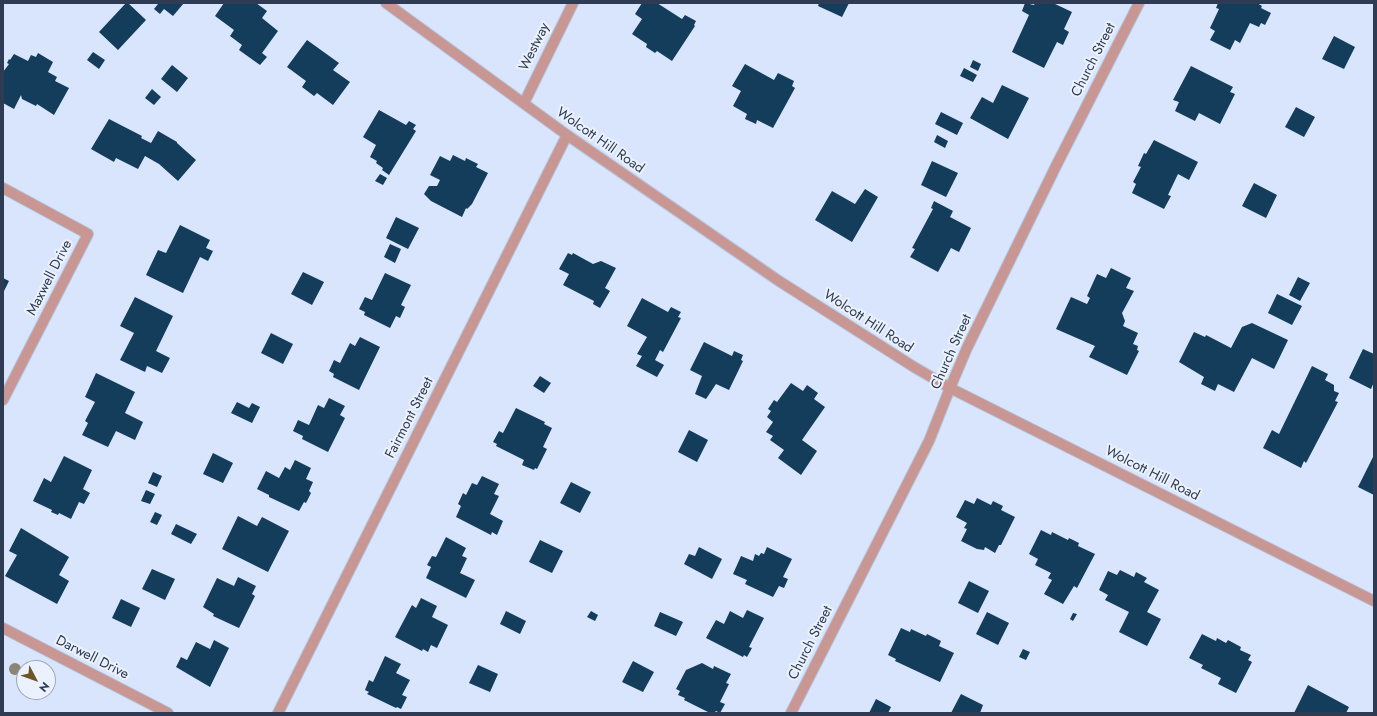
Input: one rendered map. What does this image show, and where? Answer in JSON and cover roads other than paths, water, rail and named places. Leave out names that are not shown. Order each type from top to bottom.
[{"type":"street","name":"Wolcott Hill Road","points":[[386,3],[567,135],[785,285],[908,364],[950,388],[1374,601]]},
{"type":"street","name":"Westway","points":[[524,103],[572,3]]},
{"type":"street","name":"Church Street","points":[[792,713],[929,440],[966,348],[1139,3]]},
{"type":"street","name":"Fairmont Street","points":[[278,713],[567,135]]},
{"type":"street","name":"Maxwell Drive","points":[[3,188],[88,234],[3,400]]},
{"type":"street","name":"Darwell Drive","points":[[3,628],[168,713]]}]
